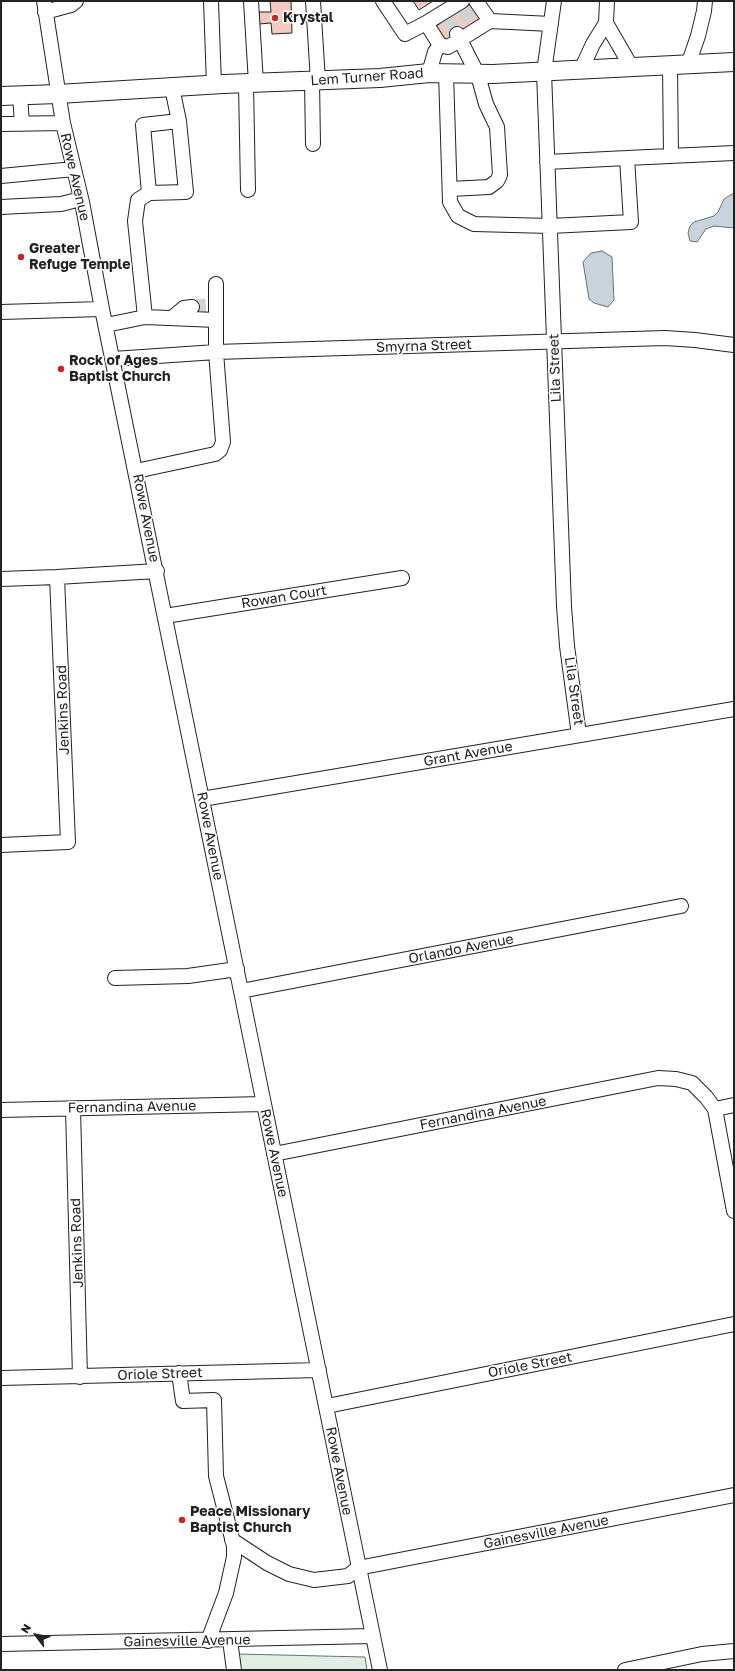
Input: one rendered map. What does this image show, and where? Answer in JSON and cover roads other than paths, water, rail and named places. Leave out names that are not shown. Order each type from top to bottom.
[{"type":"main road","name":"Lem Turner Road","points":[[1,96],[380,78],[437,73],[478,75],[734,62]]},
{"type":"street","points":[[44,7],[56,10],[71,5],[76,1]]},
{"type":"street","points":[[211,1],[214,85]]},
{"type":"street","points":[[248,190],[251,83],[251,1]]},
{"type":"street","points":[[312,144],[315,81],[313,1]]},
{"type":"street","points":[[383,1],[405,34],[426,23],[445,16],[461,4]]},
{"type":"street","points":[[476,1],[490,21]]},
{"type":"street","name":"Lila Street","points":[[554,1],[544,72],[547,162],[564,606],[579,735]]},
{"type":"street","points":[[581,70],[593,44],[606,24],[607,1]]},
{"type":"street","points":[[671,156],[679,65],[699,29],[705,1]]},
{"type":"street","name":"Rowe Avenue","points":[[44,7],[63,123],[81,199],[102,309],[166,616],[202,800],[380,1670]]},
{"type":"street","points":[[426,23],[440,45],[448,47],[459,37],[474,27],[490,21],[551,24]]},
{"type":"street","points":[[606,24],[632,68]]},
{"type":"street","points":[[450,189],[489,187],[497,181],[500,175],[497,127],[486,104],[478,75],[459,37]]},
{"type":"street","points":[[440,45],[435,52],[450,189],[450,202],[458,216],[474,224],[550,226],[631,222],[627,158]]},
{"type":"street","points":[[145,317],[135,221],[138,200],[149,193],[186,192],[179,121],[172,88]]},
{"type":"street","points":[[20,96],[22,124]]},
{"type":"street","points":[[149,193],[143,125],[179,121]]},
{"type":"street","points":[[1,124],[63,123]]},
{"type":"street","points":[[547,162],[734,153]]},
{"type":"street","points":[[1,176],[74,169]]},
{"type":"street","points":[[1,207],[60,204],[81,199]]},
{"type":"street","points":[[136,471],[215,454],[220,450],[223,442],[216,352],[216,320],[213,305],[216,284]]},
{"type":"street","points":[[172,318],[184,308],[192,307]]},
{"type":"street","points":[[1,312],[102,309]]},
{"type":"street","points":[[106,325],[145,317],[216,320]]},
{"type":"street","name":"Smyrna Street","points":[[113,359],[216,352],[665,338],[734,345]]},
{"type":"street","points":[[1,579],[156,571]]},
{"type":"street","name":"Jenkins Road","points":[[1,845],[68,842],[58,577]]},
{"type":"street","name":"Rowan Court","points":[[166,616],[402,578]]},
{"type":"street","name":"Grant Avenue","points":[[202,800],[734,709]]},
{"type":"street","name":"Orlando Avenue","points":[[241,991],[681,906]]},
{"type":"street","points":[[115,978],[188,976],[237,969]]},
{"type":"street","name":"Fernandina Avenue","points":[[274,1154],[658,1078],[676,1079],[692,1083],[706,1097],[714,1109]]},
{"type":"street","name":"Fernandina Avenue","points":[[1,1110],[264,1104]]},
{"type":"street","points":[[734,1105],[714,1109],[734,1212]]},
{"type":"street","name":"Jenkins Road","points":[[73,1108],[80,1376]]},
{"type":"street","name":"Oriole Street","points":[[327,1406],[734,1324]]},
{"type":"street","name":"Oriole Street","points":[[1,1378],[319,1370]]},
{"type":"street","points":[[179,1373],[183,1401],[214,1400],[216,1476],[232,1540],[234,1557],[226,1593],[208,1641]]},
{"type":"street","name":"Gainesville Avenue","points":[[232,1540],[267,1563],[289,1574],[314,1580],[348,1576],[358,1568],[734,1495]]},
{"type":"street","name":"Gainesville Avenue","points":[[1,1644],[208,1641],[373,1636]]},
{"type":"street","points":[[230,1640],[234,1670]]},
{"type":"street","points":[[625,1670],[702,1654],[734,1651]]},
{"type":"tunnel","points":[[462,9],[472,24]]},
{"type":"tunnel","points":[[447,19],[457,34]]},
{"type":"tunnel","points":[[192,307],[210,305]]},
{"type":"place","name":"Krystal","points":[[275,18]]},
{"type":"place","name":"Greater Refuge Temple","points":[[21,257]]},
{"type":"place","name":"Rock of Ages Baptist Church","points":[[61,369]]},
{"type":"place","name":"Peace Missionary Baptist Church","points":[[182,1520]]}]
